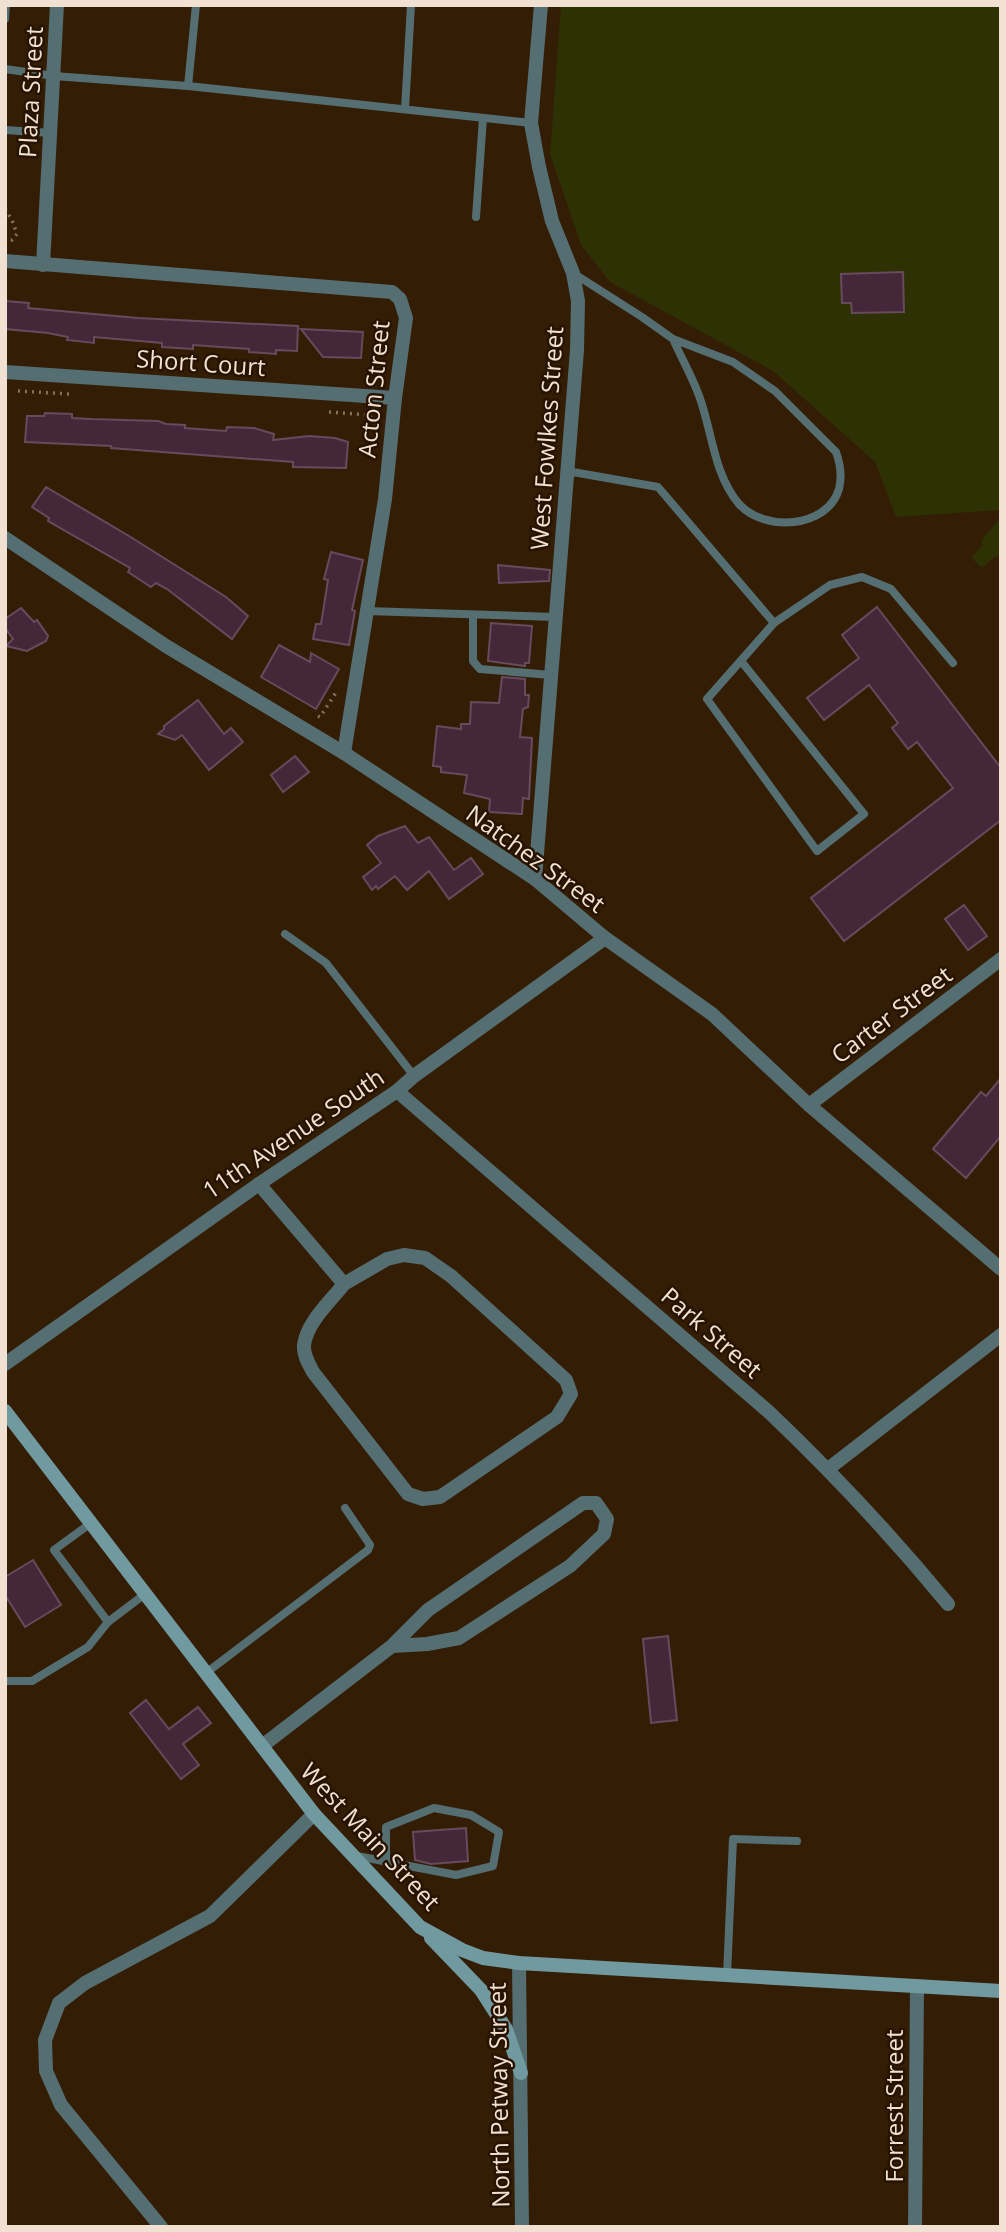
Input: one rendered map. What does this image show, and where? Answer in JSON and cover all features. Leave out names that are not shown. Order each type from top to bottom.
[{"type":"main road","name":"West Main Street","points":[[5,1411],[314,1814],[420,1927],[483,1958],[519,1963],[1001,1991]]},
{"type":"main road","points":[[420,1927],[481,1990],[506,2029],[521,2073]]},
{"type":"street","name":"Plaza Street","points":[[43,265],[57,5]]},
{"type":"street","name":"West Fowlkes Street","points":[[535,879],[577,350],[578,301],[573,273],[552,220],[531,123],[541,5]]},
{"type":"street","name":"Acton Street","points":[[5,261],[392,292],[400,299],[406,318],[394,398],[385,499],[344,752]]},
{"type":"street","name":"Short Court","points":[[5,372],[394,398]]},
{"type":"street","name":"Natchez Street","points":[[5,538],[166,646],[344,752],[535,879],[605,937],[712,1014],[809,1105],[1001,1269]]},
{"type":"street","name":"11th Avenue South","points":[[5,1364],[259,1184],[397,1091],[605,937]]},
{"type":"street","name":"Carter Street","points":[[809,1105],[1001,959]]},
{"type":"street","name":"Park Street","points":[[397,1091],[770,1413],[828,1469],[911,1558],[948,1604]]},
{"type":"street","points":[[259,1184],[344,1284]]},
{"type":"street","points":[[404,1255],[425,1258],[451,1276],[566,1380],[571,1394],[557,1417],[440,1497],[423,1499],[408,1493],[313,1372],[305,1356],[304,1345],[313,1322],[344,1284],[387,1259],[404,1255]]},
{"type":"street","points":[[828,1469],[1001,1335]]},
{"type":"street","points":[[262,1746],[392,1646],[428,1610],[583,1503],[596,1503],[607,1520],[604,1534],[570,1566],[458,1638],[428,1644],[392,1646]]},
{"type":"street","points":[[161,2227],[61,2105],[46,2071],[45,2040],[59,2003],[85,1983],[210,1916],[314,1814]]},
{"type":"street","name":"North Petway Street","points":[[519,1963],[522,2227]]},
{"type":"street","name":"Forrest Street","points":[[915,2227],[917,1987]]},
{"type":"lane","points":[[5,19],[6,5]]},
{"type":"lane","points":[[188,86],[196,5]]},
{"type":"lane","points":[[405,109],[411,5]]},
{"type":"lane","points":[[5,69],[531,123]]},
{"type":"lane","points":[[476,217],[483,118]]},
{"type":"lane","points":[[5,130],[51,133]]},
{"type":"lane","points":[[573,273],[673,339],[733,362],[775,391],[836,452],[840,465],[839,489],[828,507],[813,518],[795,522],[774,522],[758,517],[740,505],[724,480],[699,394],[673,339]]},
{"type":"lane","points":[[567,471],[658,487],[774,623]]},
{"type":"lane","points":[[741,661],[864,814],[817,851],[707,699],[774,623],[830,585],[862,577],[891,589],[953,663]]},
{"type":"lane","points":[[366,611],[556,617]]},
{"type":"lane","points":[[473,616],[473,661],[480,669],[551,675]]},
{"type":"lane","points":[[285,934],[326,963],[414,1076]]},
{"type":"lane","points":[[206,1673],[368,1550],[370,1545],[345,1508]]},
{"type":"lane","points":[[91,1523],[54,1550],[108,1622]]},
{"type":"lane","points":[[5,1681],[32,1681],[88,1647],[108,1622],[145,1594]]},
{"type":"lane","points":[[354,1856],[386,1863],[456,1875],[493,1866],[499,1832],[471,1815],[433,1808],[386,1827],[386,1863]]},
{"type":"lane","points":[[727,1975],[733,1839],[797,1841]]},
{"type":"path","points":[[5,209],[17,234],[12,240],[5,240]]},
{"type":"path","points":[[13,390],[72,395]]},
{"type":"path","points":[[328,412],[369,415],[379,426]]},
{"type":"path","points":[[308,711],[320,718],[341,685]]},
{"type":"green space","points":[[561,5],[1001,5],[1001,510],[896,517],[875,462],[773,371],[610,282],[581,245],[550,154]]},
{"type":"green space","points":[[1001,517],[1001,556],[994,557],[982,568],[971,557],[982,546],[981,541]]},
{"type":"building","points":[[903,272],[904,312],[852,313],[851,303],[842,303],[841,274]]},
{"type":"building","points":[[5,301],[29,303],[28,308],[138,318],[298,326],[297,351],[276,350],[276,354],[193,345],[193,349],[162,347],[162,343],[94,337],[94,343],[67,340],[68,337],[48,333],[5,329]]},
{"type":"building","points":[[301,329],[363,332],[361,358],[323,357]]},
{"type":"building","points":[[45,413],[72,414],[72,418],[158,421],[185,425],[185,428],[226,431],[227,427],[254,428],[274,434],[273,440],[309,436],[335,438],[348,442],[346,468],[293,467],[293,462],[111,446],[25,442],[27,416],[44,416]]},
{"type":"building","points":[[46,487],[226,597],[248,616],[232,639],[167,589],[156,583],[151,587],[128,572],[130,568],[48,521],[49,518],[32,507]]},
{"type":"building","points":[[331,552],[363,560],[352,610],[355,611],[349,645],[313,639],[316,624],[321,624],[328,580],[324,579]]},
{"type":"building","points":[[498,565],[550,570],[549,581],[499,583]]},
{"type":"building","points":[[877,607],[1001,768],[1001,820],[844,941],[811,898],[953,788],[917,742],[908,749],[892,728],[898,723],[869,685],[824,720],[807,698],[859,658],[842,635]]},
{"type":"building","points":[[21,608],[34,622],[37,620],[48,636],[46,641],[27,651],[6,646],[13,639],[5,628],[5,619]]},
{"type":"building","points":[[491,623],[532,626],[529,663],[525,663],[525,666],[488,661]]},
{"type":"building","points":[[279,645],[310,662],[311,653],[339,669],[316,709],[261,677]]},
{"type":"building","points":[[502,677],[525,679],[525,695],[529,695],[528,707],[523,709],[520,737],[532,738],[529,799],[523,798],[522,814],[489,812],[490,799],[464,793],[467,775],[441,772],[441,767],[433,766],[437,726],[461,729],[461,724],[470,724],[471,702],[499,703]]},
{"type":"building","points":[[198,700],[224,734],[231,728],[243,742],[209,770],[182,735],[175,740],[158,734],[164,726]]},
{"type":"building","points":[[295,756],[309,772],[283,792],[271,775]]},
{"type":"building","points":[[405,826],[418,843],[429,837],[454,870],[471,858],[483,874],[449,899],[429,871],[407,890],[395,876],[378,889],[376,886],[372,890],[363,877],[381,863],[367,845],[378,836]]},
{"type":"building","points":[[964,905],[987,936],[968,950],[945,919]]},
{"type":"building","points":[[1001,1078],[1001,1136],[966,1178],[933,1149],[981,1092],[986,1096]]},
{"type":"building","points":[[33,1560],[61,1605],[25,1627],[5,1595],[5,1577]]},
{"type":"building","points":[[668,1636],[677,1720],[651,1723],[643,1639]]},
{"type":"building","points":[[146,1700],[169,1729],[198,1707],[211,1723],[183,1744],[199,1765],[181,1779],[130,1713]]},
{"type":"building","points":[[466,1828],[468,1861],[431,1864],[415,1860],[413,1832]]}]
